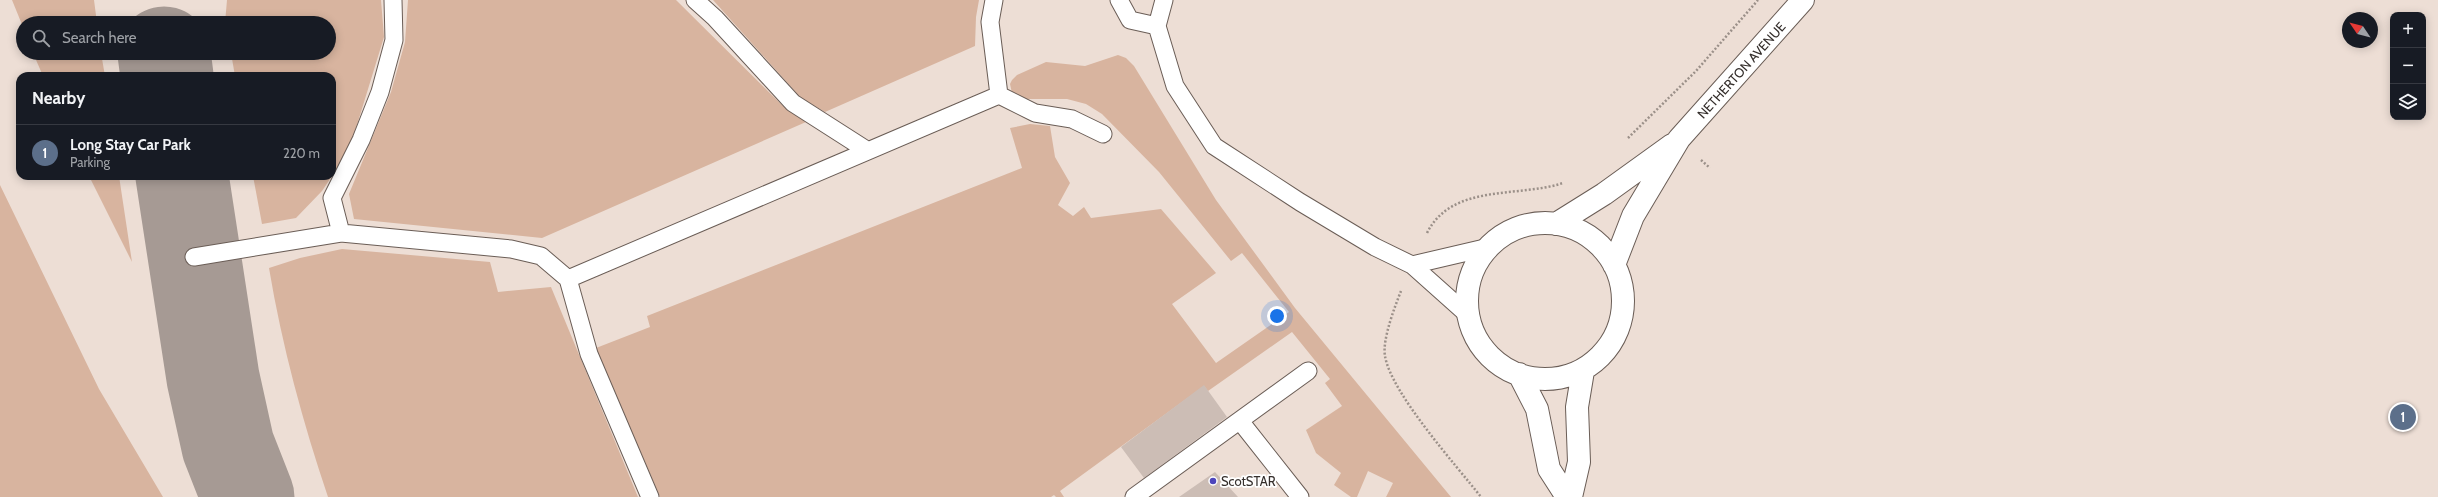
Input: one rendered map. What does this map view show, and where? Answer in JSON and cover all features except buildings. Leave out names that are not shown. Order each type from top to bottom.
[{"type":"street","name":"NETHERTON AVENUE","points":[[1614,265],[1633,216],[1679,139],[1803,0]]},
{"type":"street","name":"NETHERTON AVENUE","points":[[1556,224],[1604,194],[1679,139]]},
{"type":"street","points":[[1532,224],[1556,224],[1585,234],[1600,245],[1614,265],[1623,288],[1623,313],[1616,336],[1602,356],[1583,371],[1559,379],[1544,380],[1520,374],[1491,358],[1476,338],[1468,315],[1467,290],[1475,267],[1489,247],[1509,232],[1532,224]]},
{"type":"street","points":[[1571,497],[1578,462],[1577,407],[1583,371]]},
{"type":"street","points":[[1520,374],[1537,409],[1549,469],[1567,497]]},
{"type":"lane","points":[[341,233],[332,198],[361,140],[380,92],[394,40],[393,0]]},
{"type":"lane","points":[[695,0],[715,18],[793,103],[868,151]]},
{"type":"lane","points":[[994,0],[990,22],[999,96]]},
{"type":"lane","points":[[1119,0],[1130,20],[1157,26]]},
{"type":"lane","points":[[1164,0],[1157,26],[1175,86],[1214,146],[1307,206],[1375,247],[1412,264],[1468,315]]},
{"type":"lane","points":[[568,279],[999,96],[1035,113],[1072,119],[1103,134]]},
{"type":"lane","points":[[194,257],[341,233],[511,249],[541,256],[568,279],[589,354],[650,497]]},
{"type":"lane","points":[[1412,264],[1489,247]]},
{"type":"lane","points":[[1134,497],[1308,370]]},
{"type":"lane","points":[[1240,421],[1300,497]]},
{"type":"path","points":[[1626,140],[1696,71],[1758,0]]},
{"type":"path","points":[[1481,497],[1401,393],[1385,355],[1391,316],[1412,264],[1429,230],[1444,210],[1463,201],[1485,196],[1554,186],[1568,182]]},
{"type":"shaded area","points":[[12,0],[94,0],[96,16],[19,16]]},
{"type":"shaded area","points":[[227,0],[381,0],[384,37],[349,151],[336,170],[336,72],[234,72],[232,60],[336,60],[336,16],[226,16]]},
{"type":"shaded area","points":[[408,0],[676,0],[786,109],[806,122],[542,238],[354,219],[349,194],[391,92],[405,42]]},
{"type":"shaded area","points":[[713,0],[979,0],[976,17],[975,46],[825,112],[801,98]]},
{"type":"shaded area","points":[[1118,55],[1126,58],[1134,66],[1216,200],[1295,308],[1451,497],[1386,497],[1393,483],[1368,471],[1357,497],[1351,497],[1334,485],[1341,473],[1316,453],[1306,430],[1342,406],[1325,383],[1330,379],[1292,332],[1208,391],[1204,386],[1060,491],[1064,497],[1056,497],[1054,495],[1051,497],[660,497],[596,348],[650,327],[647,316],[1022,168],[1010,128],[1030,124],[1050,126],[1055,157],[1070,183],[1058,205],[1073,216],[1084,207],[1091,218],[1161,209],[1216,273],[1172,304],[1216,363],[1289,312],[1242,253],[1231,261],[1159,172],[1102,114],[1086,104],[1067,99],[1022,99],[1012,93],[1010,84],[1017,75],[1046,62],[1085,66]]},
{"type":"shaded area","points":[[36,60],[102,60],[104,72],[41,72]]},
{"type":"shaded area","points":[[91,180],[120,180],[132,262]]},
{"type":"shaded area","points":[[254,180],[329,180],[322,191],[296,218],[262,224]]},
{"type":"shaded area","points":[[0,185],[99,389],[163,497],[0,497]]},
{"type":"shaded area","points":[[342,249],[490,262],[498,292],[551,287],[638,497],[328,497],[294,384],[280,326],[269,268],[300,258]]},
{"type":"taxiway","points":[[165,60],[166,72]]},
{"type":"taxiway","points":[[183,180],[213,378],[228,446],[248,497]]},
{"type":"place","name":"Long Stay Car Park","points":[[2403,417]]},
{"type":"place","name":"ScotSTAR","points":[[1213,481]]}]
